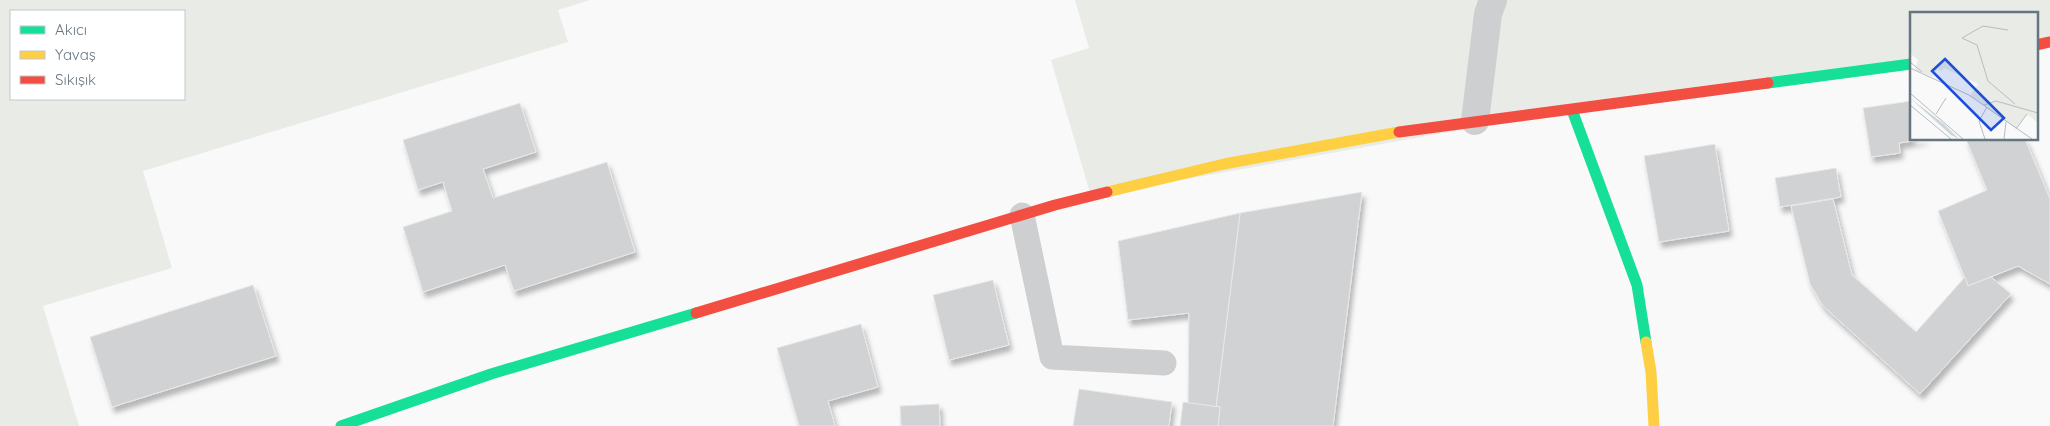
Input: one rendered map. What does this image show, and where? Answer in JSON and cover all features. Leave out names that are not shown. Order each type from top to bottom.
[{"type":"street","points":[[1475,121],[1488,14],[1493,0]]},
{"type":"street","points":[[341,426],[491,374],[1064,202],[1224,164],[1434,126],[1572,110],[1910,64]]},
{"type":"street","points":[[1572,110],[1637,285],[1651,372],[1654,426]]},
{"type":"lane","points":[[1022,215],[1052,357],[1164,363]]},
{"type":"shaded area","points":[[0,0],[590,0],[558,10],[568,42],[143,171],[172,268],[43,306],[79,426],[0,426]]},
{"type":"shaded area","points":[[1075,0],[2050,0],[2050,42],[2038,45],[2038,12],[1910,12],[1910,64],[1572,110],[1091,196],[1051,60],[1089,48]]},
{"type":"building","points":[[1910,101],[1910,140],[1918,140],[1899,143],[1900,153],[1871,157],[1863,108]]},
{"type":"building","points":[[520,103],[536,152],[483,169],[493,198],[607,162],[635,252],[514,291],[505,265],[423,292],[403,227],[452,211],[443,182],[418,190],[403,140]]},
{"type":"building","points":[[1966,140],[2025,140],[2050,199],[2050,284],[2018,266],[1968,286],[1938,211],[1987,190]]},
{"type":"building","points":[[1715,144],[1729,231],[1659,242],[1644,156]]},
{"type":"building","points":[[1836,168],[1841,197],[1780,207],[1775,178]]},
{"type":"building","points":[[1362,192],[1333,426],[1218,426],[1220,407],[1216,407],[1240,213]]},
{"type":"building","points":[[1833,199],[1852,275],[1916,332],[1965,277],[1968,286],[1991,277],[2011,294],[1920,394],[1823,306],[1810,284],[1791,206]]},
{"type":"building","points":[[1240,213],[1216,407],[1188,403],[1189,313],[1128,320],[1118,241]]},
{"type":"building","points":[[993,280],[1009,345],[949,360],[933,295]]},
{"type":"building","points":[[253,285],[276,356],[112,407],[90,337]]},
{"type":"building","points":[[861,324],[878,387],[828,401],[835,426],[799,426],[777,348]]},
{"type":"building","points":[[1079,389],[1172,402],[1169,426],[1073,426]]},
{"type":"building","points":[[1183,402],[1220,407],[1218,426],[1180,426]]},
{"type":"building","points":[[939,404],[940,426],[901,426],[900,406]]},
{"type":"traffic: fast","points":[[1768,83],[1910,64]]},
{"type":"traffic: fast","points":[[1572,110],[1637,285],[1646,342]]},
{"type":"traffic: fast","points":[[341,426],[491,374],[696,313]]},
{"type":"traffic: slow","points":[[1107,192],[1224,164],[1399,132]]},
{"type":"traffic: slow","points":[[1646,342],[1651,372],[1654,426]]},
{"type":"traffic: jam","points":[[2038,45],[2050,42]]},
{"type":"traffic: jam","points":[[1399,132],[1768,83]]},
{"type":"traffic: jam","points":[[696,313],[1055,205],[1107,192]]}]
